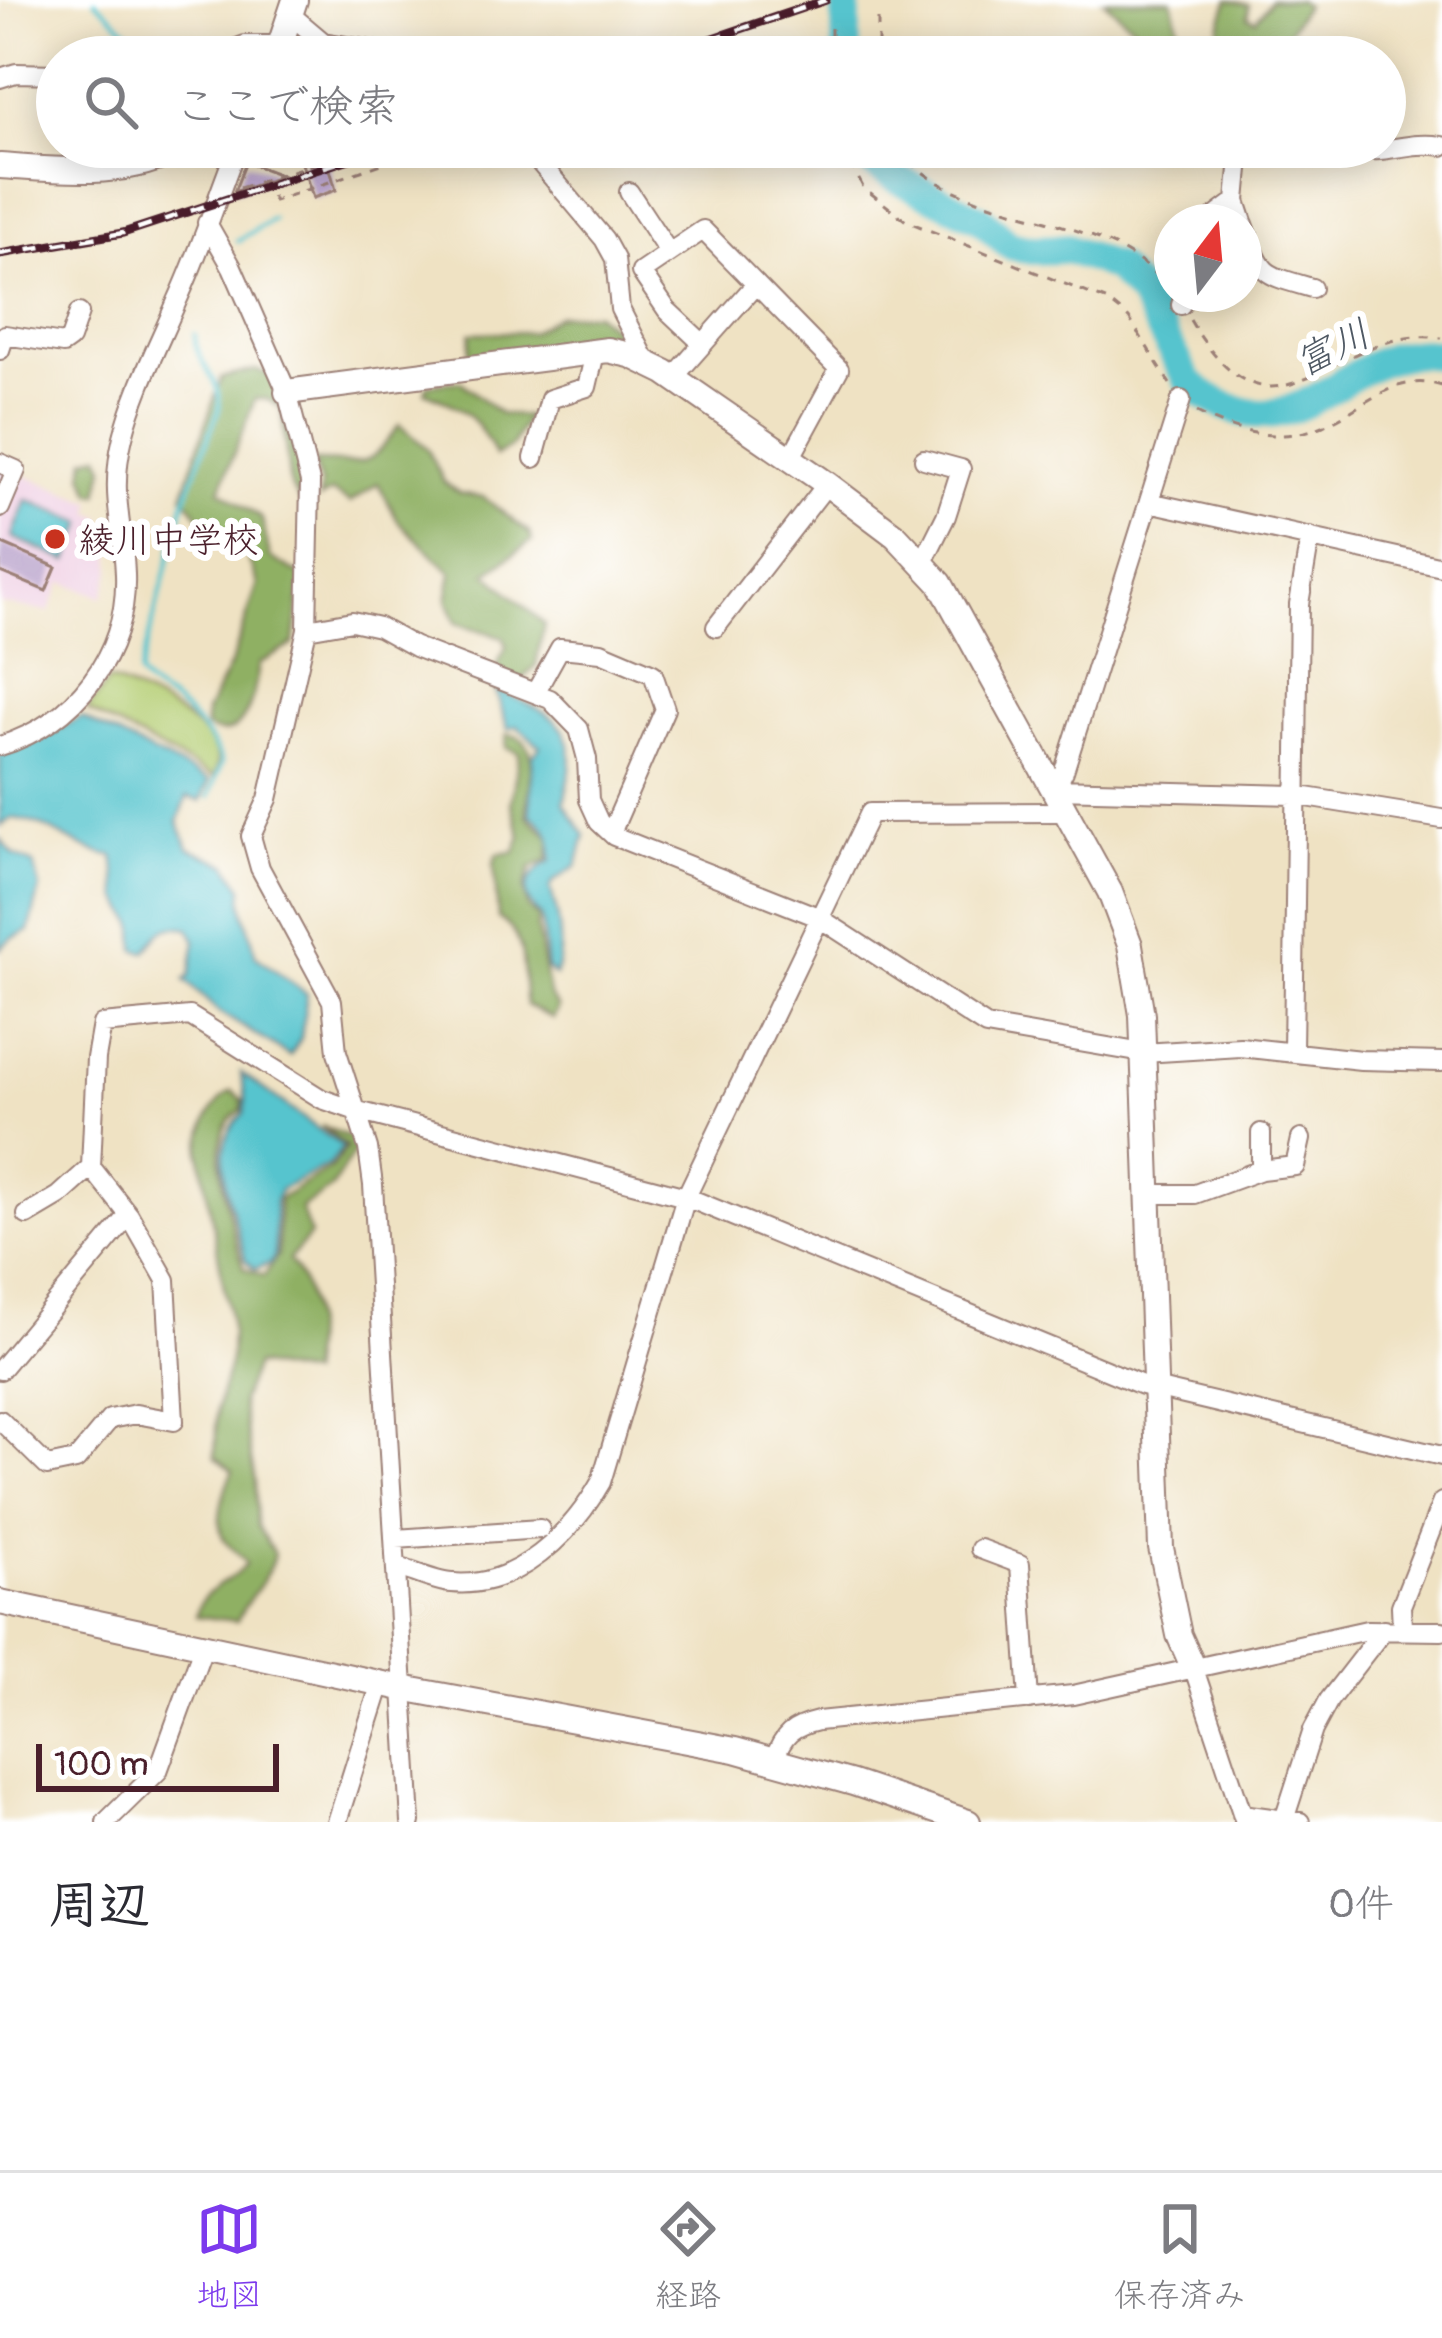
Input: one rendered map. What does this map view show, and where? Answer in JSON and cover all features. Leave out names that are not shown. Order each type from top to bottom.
[{"type":"street","points":[[284,36],[293,7]]},
{"type":"street","points":[[293,7],[319,36]]},
{"type":"street","points":[[0,78],[36,74]]},
{"type":"street","points":[[1406,144],[1442,146]]},
{"type":"street","points":[[0,166],[81,172],[122,168]]},
{"type":"street","points":[[0,746],[62,716],[90,686],[110,648],[125,586],[115,488],[123,436],[228,168]]},
{"type":"street","points":[[544,168],[604,238],[615,260],[620,309],[647,362]]},
{"type":"street","points":[[1237,204],[1239,168]]},
{"type":"street","points":[[629,192],[670,253]]},
{"type":"street","points":[[1232,204],[1236,201]]},
{"type":"street","points":[[207,223],[232,267],[287,392],[310,482],[307,628],[268,800],[251,836],[260,868],[332,1000],[337,1052],[368,1148],[398,1567],[392,1686],[411,1822]]},
{"type":"street","points":[[704,344],[667,310],[641,272],[703,230],[839,369],[790,459]]},
{"type":"street","points":[[1262,271],[1312,287]]},
{"type":"street","points":[[673,378],[756,284]]},
{"type":"street","points":[[0,350],[5,335],[63,344],[70,339],[79,314]]},
{"type":"street","points":[[287,392],[608,350],[647,362],[896,536],[923,562],[958,611],[1102,876],[1130,945],[1142,1015],[1161,1548],[1180,1634],[1243,1818],[1292,1821],[1313,1730],[1329,1700],[1393,1629],[1442,1502]]},
{"type":"street","points":[[534,458],[550,399],[587,387],[595,353]]},
{"type":"street","points":[[1055,789],[1181,400]]},
{"type":"street","points":[[923,562],[946,516],[961,469],[924,459]]},
{"type":"street","points":[[0,463],[16,470],[0,508]]},
{"type":"street","points":[[716,627],[827,484]]},
{"type":"street","points":[[1149,502],[1442,567]]},
{"type":"street","points":[[1293,1052],[1299,604],[1310,538]]},
{"type":"street","points":[[307,628],[352,621],[380,628],[550,699],[579,729],[590,800],[599,822],[611,832],[818,916],[986,1026],[1143,1053],[1240,1047],[1361,1060],[1442,1062]]},
{"type":"street","points":[[535,693],[560,648],[601,652],[652,674],[665,709],[611,832]]},
{"type":"street","points":[[1055,789],[1294,795],[1442,819]]},
{"type":"street","points":[[398,1567],[451,1583],[504,1577],[523,1567],[584,1512],[601,1482],[686,1197],[870,813],[1068,812]]},
{"type":"street","points":[[0,1420],[47,1466],[76,1460],[110,1419],[136,1414],[175,1421],[166,1280],[129,1215],[91,1167],[102,1024],[190,1016],[322,1099],[686,1197],[1120,1376],[1442,1456]]},
{"type":"street","points":[[1261,1133],[1261,1170]]},
{"type":"street","points":[[1148,1195],[1195,1194],[1261,1170],[1294,1166],[1301,1139]]},
{"type":"street","points":[[27,1215],[59,1196],[91,1167]]},
{"type":"street","points":[[0,1370],[129,1215]]},
{"type":"street","points":[[396,1539],[540,1529]]},
{"type":"street","points":[[980,1549],[1019,1564],[1029,1700]]},
{"type":"street","points":[[0,1602],[392,1686],[774,1760],[968,1822]]},
{"type":"street","points":[[774,1760],[782,1738],[796,1726],[1073,1695],[1393,1629],[1442,1631]]},
{"type":"street","points":[[106,1822],[158,1771],[204,1645]]},
{"type":"street","points":[[337,1822],[392,1686]]},
{"type":"path","points":[[878,19],[878,36]]},
{"type":"path","points":[[831,28],[831,36]]},
{"type":"path","points":[[220,189],[302,168]]},
{"type":"path","points":[[266,180],[274,201],[370,168]]},
{"type":"path","points":[[853,168],[863,187],[906,221],[1108,301],[1130,318],[1181,400],[1215,421],[1267,436],[1325,425],[1394,386],[1414,382],[1442,386]]},
{"type":"path","points":[[918,168],[931,181],[1088,234],[1154,275]]},
{"type":"path","points":[[1187,312],[1211,356],[1232,375],[1256,386],[1290,387],[1362,347],[1394,337],[1442,338]]},
{"type":"shaded area","name":"綾川中学校","points":[[0,466],[93,502],[91,513],[102,517],[111,546],[112,569],[103,597],[62,582],[49,612],[0,604]]},
{"type":"green space","points":[[1103,0],[1172,0],[1179,29],[1203,36],[1144,36]]},
{"type":"green space","points":[[1228,0],[1249,5],[1248,17],[1256,20],[1271,0],[1298,0],[1305,5],[1285,36],[1217,36]]},
{"type":"green space","points":[[595,313],[626,338],[469,355],[471,333],[531,332],[558,315]]},
{"type":"green space","points":[[256,370],[273,376],[302,475],[300,501],[290,486],[281,408],[267,399],[255,399],[220,490],[262,519],[270,557],[302,576],[294,644],[259,664],[246,714],[231,730],[220,732],[206,728],[206,712],[232,661],[258,584],[242,543],[204,522],[183,495],[221,378]]},
{"type":"green space","points":[[460,381],[500,414],[527,416],[512,446],[495,456],[468,415],[425,392],[428,385]]},
{"type":"green space","points":[[399,425],[427,448],[444,482],[459,493],[483,497],[529,533],[532,541],[487,573],[544,624],[536,665],[522,680],[503,674],[497,665],[507,646],[503,637],[456,623],[447,600],[452,573],[398,521],[378,483],[350,503],[332,492],[320,499],[321,484],[313,462],[364,461],[380,450]]},
{"type":"green space","points":[[100,455],[105,467],[99,494],[92,493],[84,475],[86,458]]},
{"type":"green space","points":[[109,680],[162,704],[200,730],[217,761],[213,777],[87,710]]},
{"type":"green space","points":[[507,734],[527,745],[532,766],[527,815],[551,838],[548,860],[531,868],[524,888],[528,908],[538,917],[549,995],[558,1008],[553,1019],[526,1005],[520,945],[498,918],[494,863],[498,854],[515,852],[521,836],[511,803],[519,753],[506,747]]},
{"type":"green space","points":[[232,1091],[243,1100],[241,1111],[228,1123],[220,1160],[243,1268],[264,1276],[278,1255],[279,1199],[332,1167],[347,1147],[321,1126],[352,1138],[356,1149],[331,1189],[301,1208],[310,1235],[289,1260],[304,1287],[311,1315],[308,1375],[255,1365],[241,1401],[255,1481],[257,1525],[274,1554],[237,1621],[196,1616],[204,1598],[246,1564],[225,1541],[220,1525],[222,1500],[233,1471],[215,1456],[217,1407],[230,1360],[231,1327],[200,1152],[209,1117]]},
{"type":"water","points":[[27,500],[84,523],[68,561],[12,537]]},
{"type":"water","points":[[495,689],[537,708],[562,728],[568,741],[571,757],[564,803],[585,835],[577,866],[550,888],[560,932],[555,976],[547,969],[541,916],[526,893],[530,879],[551,861],[549,834],[530,814],[533,755],[540,746],[517,726],[508,729]]},
{"type":"water","points":[[81,717],[209,781],[201,801],[187,797],[178,822],[189,848],[228,865],[243,888],[255,955],[307,994],[301,1038],[290,1056],[219,1012],[185,980],[190,976],[196,941],[189,928],[168,928],[146,952],[136,950],[135,925],[119,898],[114,856],[87,849],[25,820],[11,818],[0,827],[0,755],[35,743]]},
{"type":"water","points":[[0,839],[14,855],[34,864],[40,888],[29,931],[0,949]]},
{"type":"water","points":[[241,1073],[343,1147],[329,1165],[281,1189],[275,1201],[275,1256],[271,1263],[255,1269],[245,1260],[223,1163],[231,1128],[244,1114]]},
{"type":"building","points":[[244,168],[262,168],[283,176],[234,192]]},
{"type":"building","points":[[303,168],[330,168],[336,190],[313,198]]},
{"type":"building","points":[[0,543],[56,567],[46,591],[0,572]]},
{"type":"waterway","points":[[95,0],[134,36]]},
{"type":"waterway","name":"富川","points":[[846,0],[846,36]]},
{"type":"waterway","name":"富川","points":[[880,168],[981,219],[1009,245],[1067,249],[1116,268],[1143,297],[1188,381],[1226,406],[1256,414],[1284,411],[1382,361],[1410,354],[1442,355]]},
{"type":"waterway","points":[[237,241],[273,219]]},
{"type":"waterway","points":[[195,334],[199,354],[217,389],[219,409],[184,503],[139,675],[191,718],[214,746],[222,762],[209,797]]},
{"type":"railway","points":[[720,36],[826,0]]},
{"type":"railway","points":[[0,254],[123,233],[322,168]]},
{"type":"place","name":"綾川中学校","points":[[55,539]]}]
